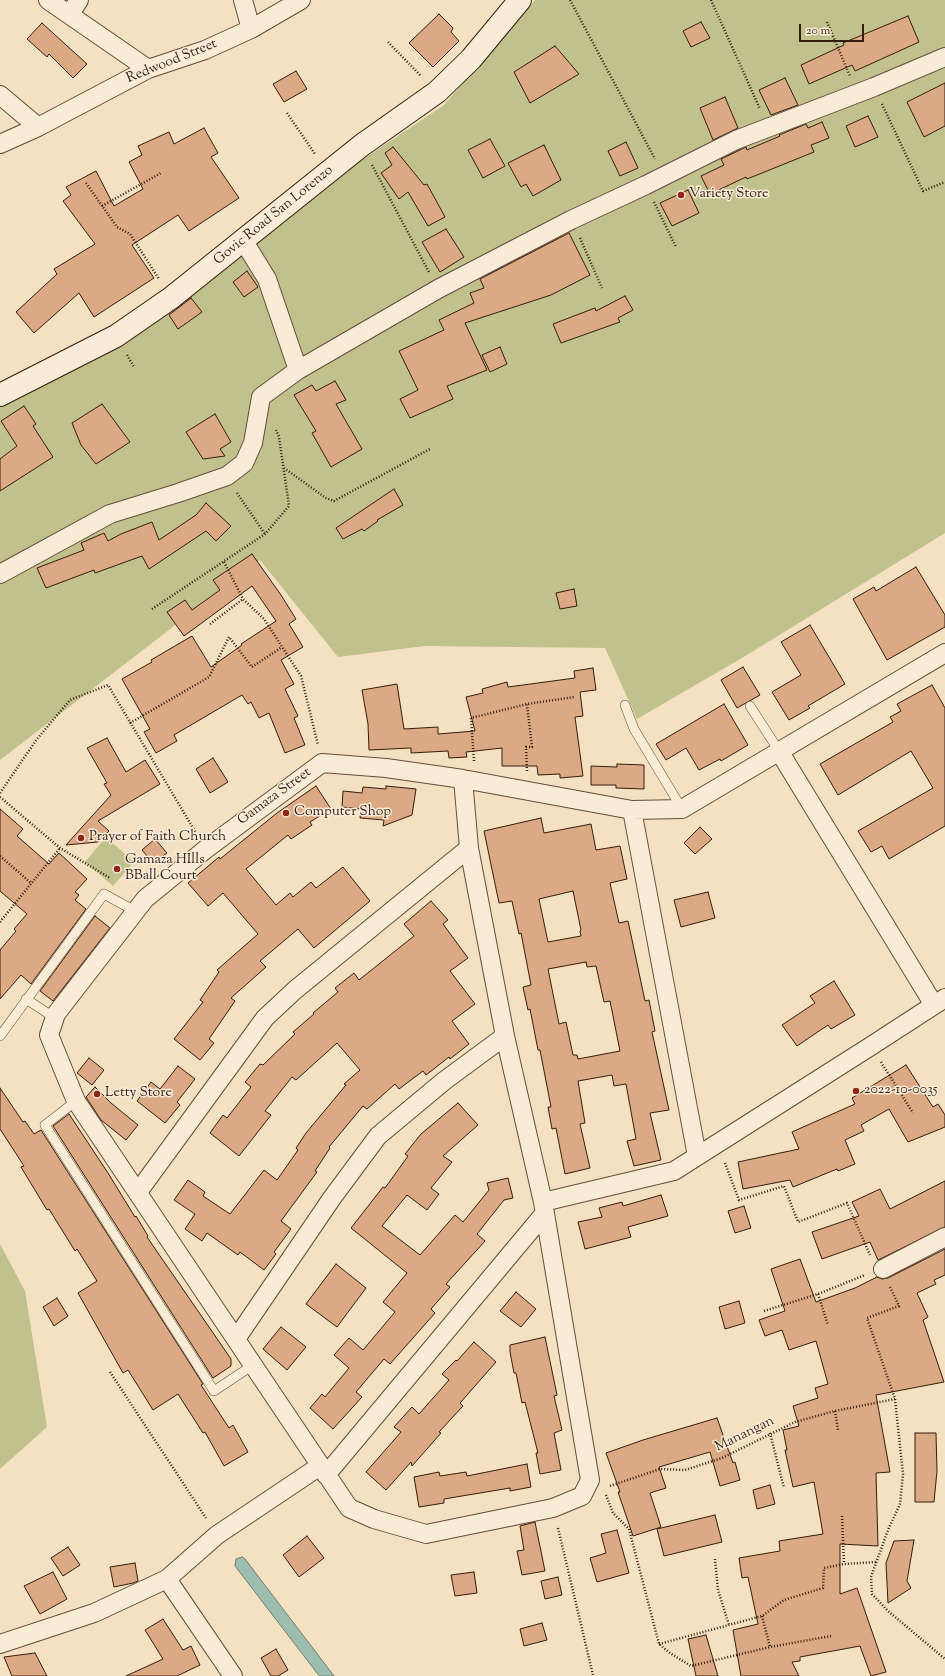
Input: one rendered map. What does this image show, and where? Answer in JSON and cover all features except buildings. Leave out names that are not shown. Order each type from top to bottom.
[{"type":"main road","name":"Govic Road San Lorenzo","points":[[0,395],[116,336],[171,298],[362,145],[437,92],[471,59],[520,0]]},
{"type":"street","points":[[48,0],[74,7],[148,69]]},
{"type":"street","points":[[243,0],[251,29]]},
{"type":"street","name":"Redwood Street","points":[[0,144],[38,127],[148,69],[205,50],[251,29],[301,0]]},
{"type":"street","points":[[0,574],[110,514],[227,476],[244,463],[253,443],[261,397],[298,370],[438,289],[571,220],[646,185],[736,140],[769,129],[945,57]]},
{"type":"street","points":[[0,94],[38,127]]},
{"type":"street","points":[[243,240],[267,279],[298,370]]},
{"type":"street","points":[[682,809],[945,653]]},
{"type":"street","points":[[0,1644],[94,1613],[167,1579],[217,1535],[323,1471],[544,1208],[674,1171],[939,1001],[779,751]]},
{"type":"street","name":"Gamaza Street","points":[[597,1484],[582,1496],[553,1508],[426,1534],[374,1519],[349,1508],[76,1101],[49,1035],[56,1014],[134,911],[145,899],[206,849],[322,763],[386,768],[469,780],[632,810],[682,809]]},
{"type":"street","points":[[469,780],[468,848],[505,1036],[544,1208],[597,1484]]},
{"type":"street","points":[[632,810],[697,1156]]},
{"type":"street","points":[[138,1192],[265,1018],[295,990],[468,848]]},
{"type":"street","points":[[236,1339],[332,1198],[378,1136],[444,1081],[505,1036]]},
{"type":"street","points":[[880,1270],[945,1237]]},
{"type":"street","points":[[167,1579],[227,1674]]},
{"type":"lane","points":[[625,705],[634,729],[682,809]]},
{"type":"lane","points":[[750,706],[779,751]]},
{"type":"lane","points":[[0,1036],[104,894],[134,911]]},
{"type":"lane","points":[[26,999],[55,1018]]},
{"type":"lane","points":[[76,1101],[45,1125],[214,1391],[253,1365]]},
{"type":"path","points":[[570,0],[664,176]]},
{"type":"path","points":[[712,0],[769,129]]},
{"type":"path","points":[[827,22],[857,94]]},
{"type":"path","points":[[388,42],[437,92]]},
{"type":"path","points":[[874,87],[923,191],[945,182]]},
{"type":"path","points":[[287,112],[327,173]]},
{"type":"path","points":[[362,145],[438,289]]},
{"type":"path","points":[[102,206],[161,172]]},
{"type":"path","points":[[86,183],[117,227],[130,234],[171,298]]},
{"type":"path","points":[[646,185],[676,247]]},
{"type":"path","points":[[571,220],[602,288]]},
{"type":"path","points":[[152,609],[265,534],[289,506],[279,437],[261,397]]},
{"type":"path","points":[[284,468],[326,498],[334,501],[430,449]]},
{"type":"path","points":[[227,476],[265,534]]},
{"type":"path","points":[[224,562],[243,599],[264,619],[301,676],[322,763]]},
{"type":"path","points":[[210,624],[243,599]]},
{"type":"path","points":[[130,723],[209,677],[229,637],[252,667],[282,647]]},
{"type":"path","points":[[0,793],[37,739],[70,700],[108,685],[206,849]]},
{"type":"path","points":[[469,780],[471,718],[527,704],[574,698]]},
{"type":"path","points":[[527,704],[532,747],[526,747],[528,792]]},
{"type":"path","points":[[0,797],[60,848],[112,879]]},
{"type":"path","points":[[0,922],[60,848]]},
{"type":"path","points":[[0,856],[31,883]]},
{"type":"path","points":[[871,1046],[913,1113]]},
{"type":"path","points":[[717,1144],[739,1200],[784,1186],[798,1222],[847,1203],[899,1306],[867,1318],[895,1399],[903,1474],[900,1504],[871,1577],[872,1594],[888,1611],[945,1659]]},
{"type":"path","points":[[764,1311],[818,1294],[880,1270]]},
{"type":"path","points":[[818,1294],[828,1325]]},
{"type":"path","points":[[110,1372],[217,1535]]},
{"type":"path","name":"Manangan","points":[[597,1484],[660,1469],[685,1470],[722,1458],[795,1422],[835,1411],[895,1399]]},
{"type":"path","points":[[835,1411],[838,1430]]},
{"type":"path","points":[[770,1433],[784,1488]]},
{"type":"path","points":[[597,1484],[613,1513],[629,1529],[659,1644],[670,1653],[691,1666],[770,1647],[831,1636]]},
{"type":"path","points":[[553,1508],[593,1675]]},
{"type":"path","points":[[842,1516],[844,1564]]},
{"type":"path","points":[[715,1559],[718,1590],[729,1625]]},
{"type":"path","points":[[659,1644],[762,1616],[784,1600],[823,1588],[824,1568],[844,1564],[876,1562]]},
{"type":"path","points":[[762,1616],[770,1647]]},
{"type":"green space","points":[[535,0],[945,0],[945,533],[742,658],[637,719],[605,648],[425,646],[338,657],[260,560],[0,760],[0,403],[444,105]]},
{"type":"green space","points":[[106,837],[134,862],[113,886],[85,862]]},
{"type":"green space","points":[[0,1244],[25,1291],[47,1427],[0,1469]]},
{"type":"shaded area","points":[[242,1557],[334,1676],[320,1676],[317,1673],[235,1566],[236,1559]]},
{"type":"place","name":"Variety Store","points":[[681,195]]},
{"type":"place","name":"Computer Shop","points":[[286,813]]},
{"type":"place","name":"Prayer of Faith Church","points":[[81,838]]},
{"type":"place","name":"Gamaza HIlls BBall Court","points":[[117,869]]},
{"type":"place","name":"2022-10-0035","points":[[856,1091]]},
{"type":"place","name":"Letty Store","points":[[97,1094]]}]
